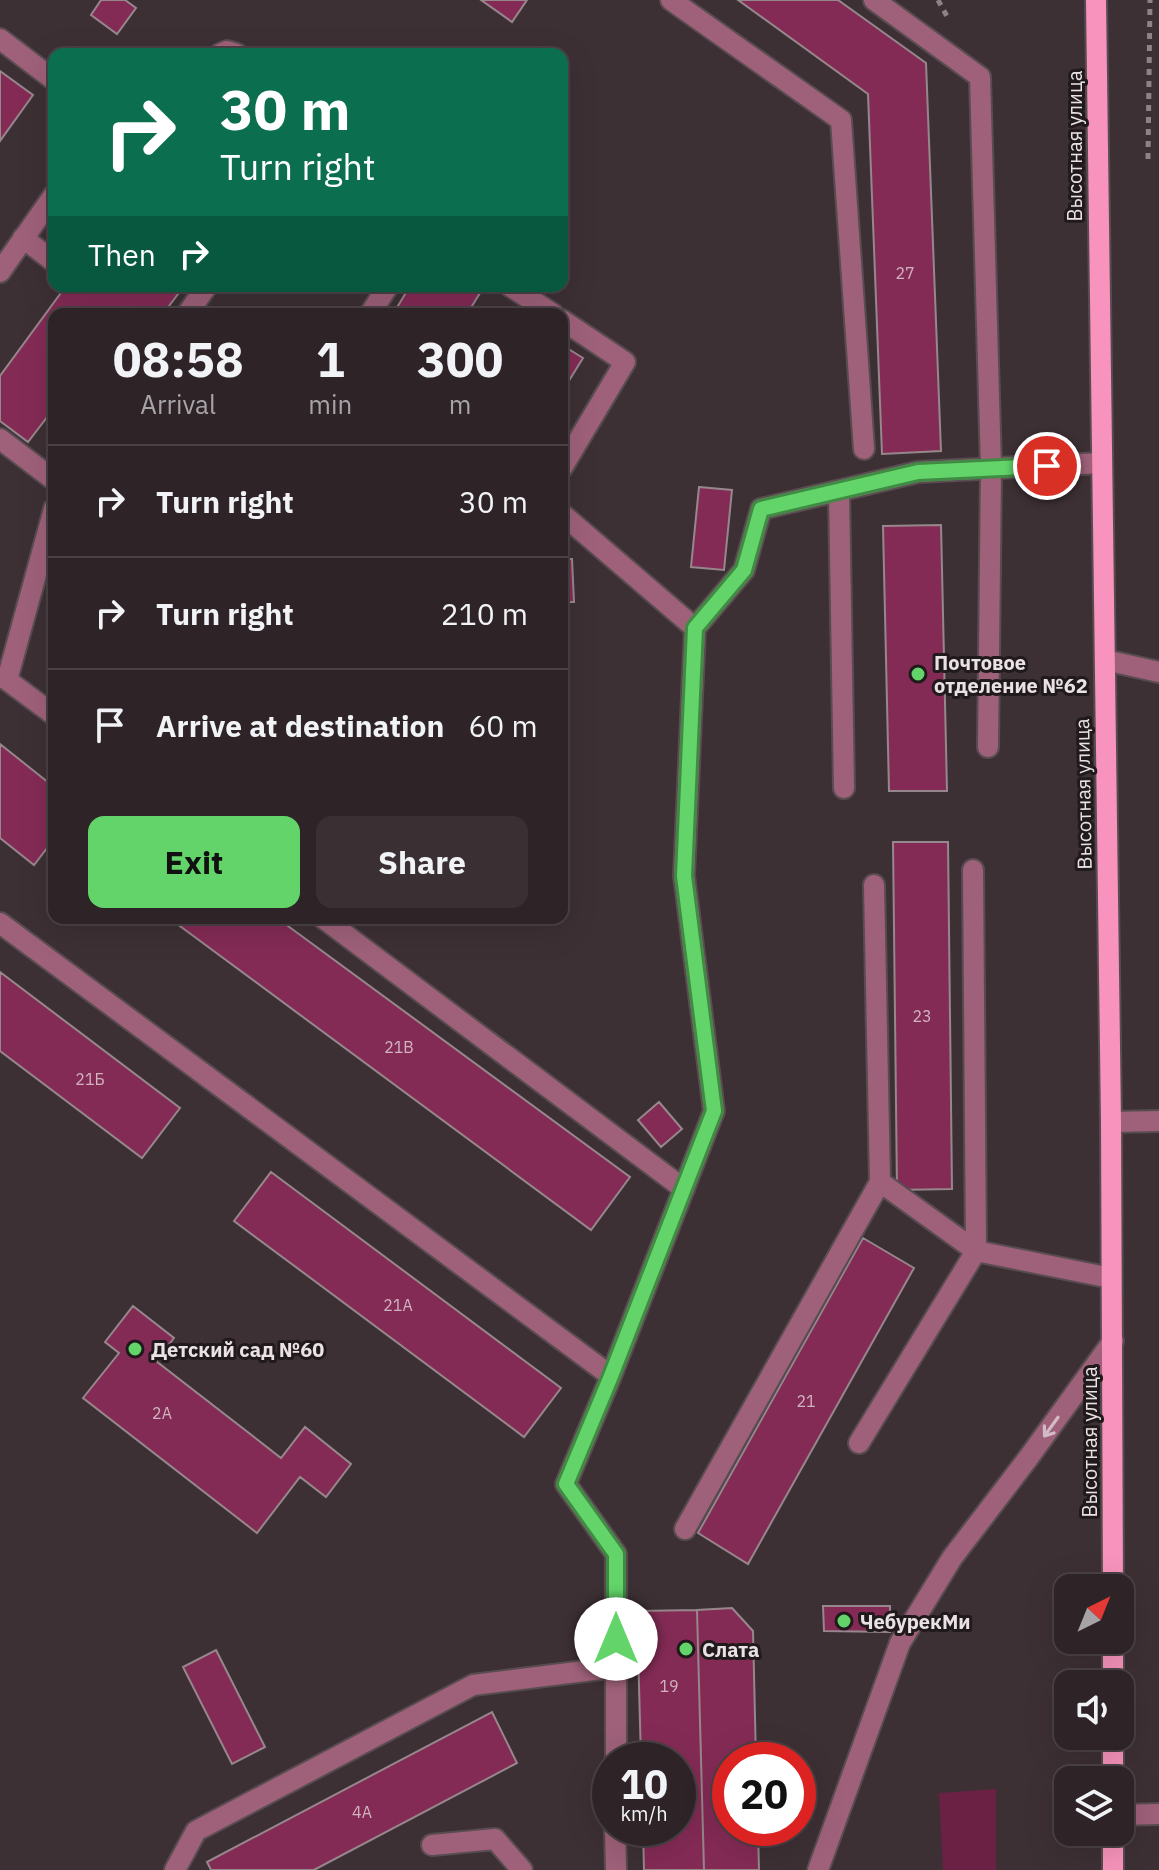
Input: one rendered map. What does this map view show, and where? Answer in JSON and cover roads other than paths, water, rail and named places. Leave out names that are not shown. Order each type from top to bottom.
[{"type":"main road","name":"Высотная улица","points":[[1096,0],[1111,1122],[1113,1574]]},
{"type":"main road","points":[[1113,1846],[1113,1870]]},
{"type":"lane","points":[[671,0],[841,120],[864,449]]},
{"type":"lane","points":[[874,0],[980,77],[991,468],[988,747]]},
{"type":"lane","points":[[0,39],[48,75]]},
{"type":"lane","points":[[0,272],[48,203]]},
{"type":"lane","points":[[23,238],[48,257]]},
{"type":"lane","points":[[519,292],[544,308]]},
{"type":"lane","points":[[568,324],[625,362],[568,458]]},
{"type":"lane","points":[[0,439],[48,475]]},
{"type":"lane","points":[[616,1742],[616,1554],[566,1484],[714,1111],[684,876],[695,628],[744,570],[761,509],[918,472],[1102,463]]},
{"type":"lane","points":[[839,492],[844,788]]},
{"type":"lane","points":[[568,519],[695,628]]},
{"type":"lane","points":[[48,530],[3,685],[48,711]]},
{"type":"lane","points":[[1105,660],[1159,672]]},
{"type":"lane","points":[[859,1443],[976,1251],[973,870]]},
{"type":"lane","points":[[685,1529],[880,1182],[874,885]]},
{"type":"lane","points":[[0,923],[611,1376]]},
{"type":"lane","points":[[331,924],[684,1189]]},
{"type":"lane","points":[[1111,1122],[1159,1121]]},
{"type":"lane","points":[[880,1182],[976,1251],[1111,1278]]},
{"type":"lane","points":[[818,1870],[900,1643],[952,1558],[1113,1341]]},
{"type":"lane","points":[[175,1870],[196,1831],[473,1685],[617,1667]]},
{"type":"lane","points":[[1134,1815],[1159,1814]]},
{"type":"lane","points":[[432,1845],[495,1839],[522,1870]]},
{"type":"lane","points":[[611,1868],[613,1846]]},
{"type":"place","name":"Почтовое отделение №62","points":[[918,674]]},
{"type":"place","name":"Детский сад №60","points":[[135,1349]]},
{"type":"place","name":"ЧебурекМи","points":[[844,1621]]},
{"type":"place","name":"Слата","points":[[686,1649]]}]
